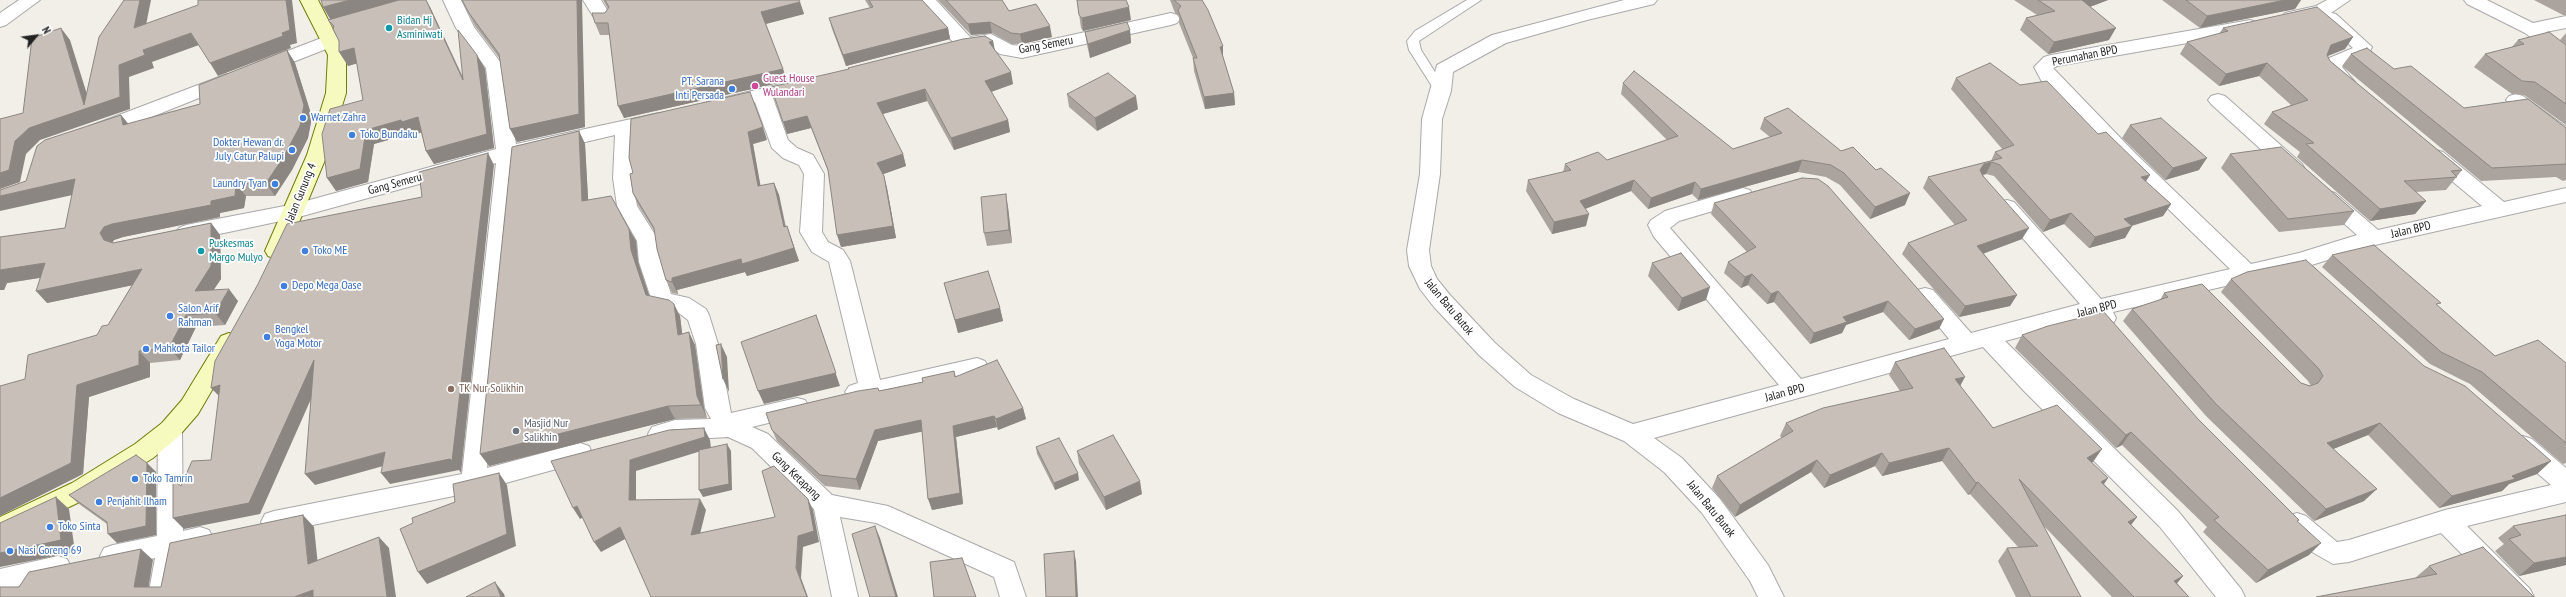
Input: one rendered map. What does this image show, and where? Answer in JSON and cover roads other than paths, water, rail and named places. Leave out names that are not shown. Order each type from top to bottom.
[{"type":"street","points":[[0,21],[31,0]]},
{"type":"street","name":"Jalan Gunung 4","points":[[268,267],[295,211],[317,155],[336,93],[337,55],[332,31],[309,0]]},
{"type":"street","points":[[452,0],[456,5],[465,28],[495,67],[507,153],[494,293],[473,482]]},
{"type":"street","points":[[592,0],[604,20]]},
{"type":"street","points":[[926,0],[965,44]]},
{"type":"street","name":"Jalan Batu Butok","points":[[1648,0],[1584,15],[1500,39],[1444,69],[1442,91],[1432,119],[1430,174],[1418,250],[1423,275],[1442,301],[1487,349],[1524,381],[1566,406],[1632,434],[1668,461],[1692,484],[1759,573],[1771,597]]},
{"type":"street","name":"Perumahan BPD","points":[[2247,273],[2128,158],[2048,76],[2043,68],[2051,61],[2204,36],[2322,10],[2341,0]]},
{"type":"street","points":[[2473,0],[2530,29],[2566,55]]},
{"type":"street","points":[[2322,10],[2363,47],[2361,51],[2329,65],[2359,93]]},
{"type":"street","name":"Gang Semeru","points":[[942,49],[990,40],[1007,50],[1022,52],[1170,19]]},
{"type":"street","points":[[2530,29],[2566,22]]},
{"type":"street","points":[[80,136],[332,31]]},
{"type":"street","points":[[701,109],[815,81]]},
{"type":"street","points":[[762,95],[779,143],[790,153],[806,160],[814,174],[811,232],[820,247],[835,255],[839,261],[871,390]]},
{"type":"street","points":[[2218,100],[2374,238]]},
{"type":"street","points":[[2516,100],[2566,137]]},
{"type":"street","name":"Gang Semeru","points":[[170,237],[295,211],[507,153],[678,114]]},
{"type":"street","points":[[625,127],[623,178],[627,206],[648,241],[650,262],[662,301],[681,304],[698,315],[707,344],[717,408],[726,425]]},
{"type":"street","points":[[2420,144],[2499,209]]},
{"type":"street","points":[[1991,188],[2121,337]]},
{"type":"street","points":[[1761,190],[1672,216],[1658,225],[1661,232],[1797,390]]},
{"type":"street","name":"Jalan BPD","points":[[1632,434],[1797,390],[1965,342],[1988,338],[2096,308],[2198,286],[2299,261],[2374,238],[2566,195]]},
{"type":"street","points":[[2299,261],[2316,276]]},
{"type":"street","points":[[1914,284],[1965,342]]},
{"type":"street","points":[[2198,286],[2215,303]]},
{"type":"street","points":[[0,529],[38,512],[113,472],[144,451],[170,430],[193,402],[241,321]]},
{"type":"street","points":[[1988,338],[2032,385],[2169,519],[2232,597]]},
{"type":"street","points":[[839,397],[977,367]]},
{"type":"street","points":[[636,440],[675,430],[726,428],[726,425],[816,402]]},
{"type":"street","name":"Gang Ketapang","points":[[726,425],[760,441],[824,504],[845,597]]},
{"type":"street","points":[[161,597],[170,544],[170,430]]},
{"type":"street","points":[[2508,432],[2566,484]]},
{"type":"street","points":[[254,526],[473,482],[605,447]]},
{"type":"street","points":[[2280,508],[2314,540],[2333,553],[2349,551],[2445,521],[2566,492]]},
{"type":"street","points":[[824,504],[879,513],[1005,570],[1013,597]]},
{"type":"street","points":[[2445,521],[2521,597]]},
{"type":"street","points":[[0,580],[224,533]]},
{"type":"street","points":[[19,597],[34,572]]},
{"type":"lane","points":[[1442,91],[1415,50],[1414,41],[1419,34],[1475,0]]},
{"type":"place","name":"Bidan Hj Asminiwati","points":[[389,28]]},
{"type":"place","name":"Guest House Wulandari","points":[[755,86]]},
{"type":"place","name":"PT. Sarana Inti Persada","points":[[732,89]]},
{"type":"place","name":"Warnet Zahra","points":[[303,118]]},
{"type":"place","name":"Toko Bundaku","points":[[352,135]]},
{"type":"place","name":"Dokter Hewan dr. July Catur Palupi","points":[[292,150]]},
{"type":"place","name":"Laundry Tyan","points":[[275,184]]},
{"type":"place","name":"Puskesmas Margo Mulyo","points":[[201,251]]},
{"type":"place","name":"Toko ME","points":[[305,251]]},
{"type":"place","name":"Depo Mega Oase","points":[[284,286]]},
{"type":"place","name":"Salon Arif Rahman","points":[[170,316]]},
{"type":"place","name":"Bengkel Yoga Motor","points":[[267,337]]},
{"type":"place","name":"Mahkota Tailor","points":[[146,349]]},
{"type":"place","name":"TK Nur Solikhin","points":[[451,389]]},
{"type":"place","name":"Masjid Nur Salikhin","points":[[516,431]]},
{"type":"place","name":"Toko Tamrin","points":[[135,479]]},
{"type":"place","name":"Penjahit Ilham","points":[[99,502]]},
{"type":"place","name":"Toko Sinta","points":[[50,527]]},
{"type":"place","name":"Nasi Goreng 69","points":[[10,551]]}]
